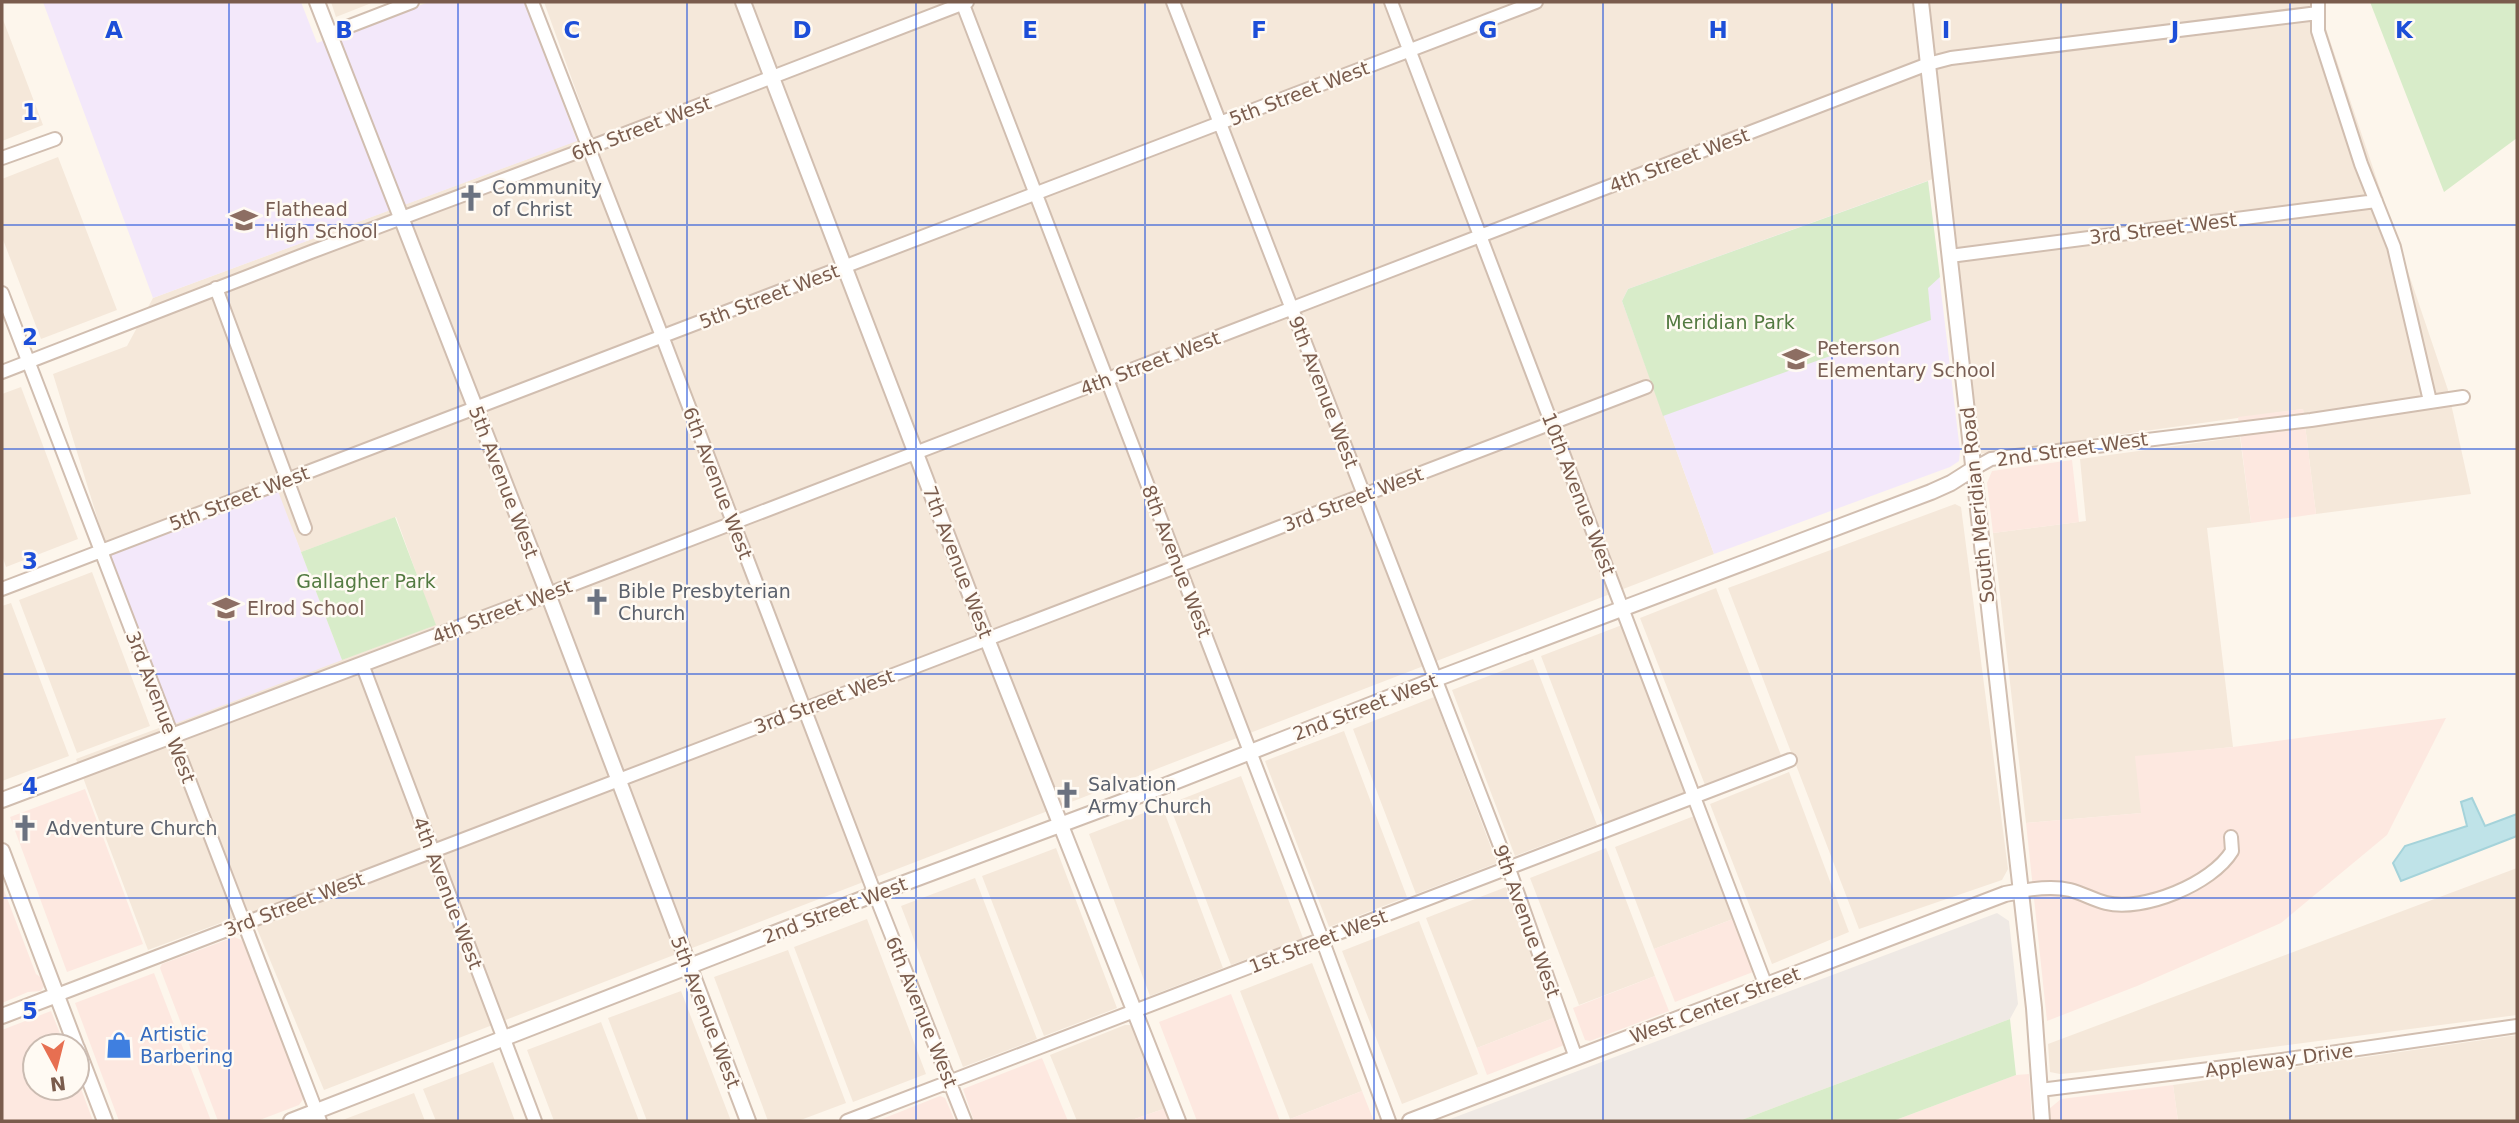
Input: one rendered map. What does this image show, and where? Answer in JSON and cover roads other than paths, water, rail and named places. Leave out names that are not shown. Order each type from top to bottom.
[{"type":"street","name":"5th Avenue West","points":[[317,2],[548,594],[748,1121]]},
{"type":"street","points":[[328,34],[412,2]]},
{"type":"street","name":"6th Avenue West","points":[[532,2],[965,1121]]},
{"type":"street","name":"7th Avenue West","points":[[743,2],[988,639],[1178,1121]]},
{"type":"street","name":"6th Street West","points":[[2,372],[964,2]]},
{"type":"street","name":"8th Avenue West","points":[[964,2],[1389,1121]]},
{"type":"street","name":"9th Avenue West","points":[[1173,2],[1510,869],[1576,1058]]},
{"type":"street","name":"10th Avenue West","points":[[1391,2],[1766,986]]},
{"type":"street","name":"5th Street West","points":[[2,589],[1536,2]]},
{"type":"street","name":"South Meridian Road","points":[[1921,2],[2034,1008],[2042,1121]]},
{"type":"street","points":[[2318,7],[2318,31],[2361,164],[2394,247],[2430,401]]},
{"type":"street","name":"4th Street West","points":[[2,800],[733,524],[1928,64],[1951,58],[2318,7]]},
{"type":"street","points":[[2,158],[55,139]]},
{"type":"street","name":"3rd Street West","points":[[1950,256],[2376,201]]},
{"type":"street","points":[[216,288],[305,528]]},
{"type":"street","name":"3rd Avenue West","points":[[2,293],[318,1116]]},
{"type":"street","name":"3rd Street West","points":[[2,1016],[1646,387]]},
{"type":"street","name":"2nd Street West","points":[[291,1121],[318,1116],[504,1039],[875,894],[1931,492],[1991,459],[2311,420],[2463,397]]},
{"type":"street","name":"4th Avenue West","points":[[362,664],[535,1121]]},
{"type":"street","name":"1st Street West","points":[[847,1121],[1790,760]]},
{"type":"street","points":[[2021,891],[2037,888],[2069,890],[2107,904],[2148,900],[2189,887],[2217,870],[2232,851],[2231,837]]},
{"type":"street","points":[[2,851],[71,1032]]},
{"type":"street","name":"West Center Street","points":[[1410,1121],[2005,894],[2021,891]]},
{"type":"street","name":"Appleway Drive","points":[[2040,1090],[2282,1060],[2517,1026]]},
{"type":"street","points":[[91,1084],[105,1121]]},
{"type":"water","points":[[2472,798],[2485,826],[2517,814],[2517,836],[2401,881],[2393,863],[2405,846],[2467,826],[2461,802]]},
{"type":"place","name":"Community of Christ","points":[[471,198]]},
{"type":"place","name":"Flathead High School","points":[[244,220]]},
{"type":"place","name":"Peterson Elementary School","points":[[1796,359]]},
{"type":"place","name":"Bible Presbyterian Church","points":[[597,602]]},
{"type":"place","name":"Elrod School","points":[[226,608]]},
{"type":"place","name":"Salvation Army Church","points":[[1067,795]]},
{"type":"place","name":"Adventure Church","points":[[25,828]]},
{"type":"place","name":"Artistic Barbering","points":[[119,1045]]},
{"type":"park label","name":"Meridian Park","points":[[1730,322]]},
{"type":"park label","name":"Gallagher Park","points":[[366,581]]}]
